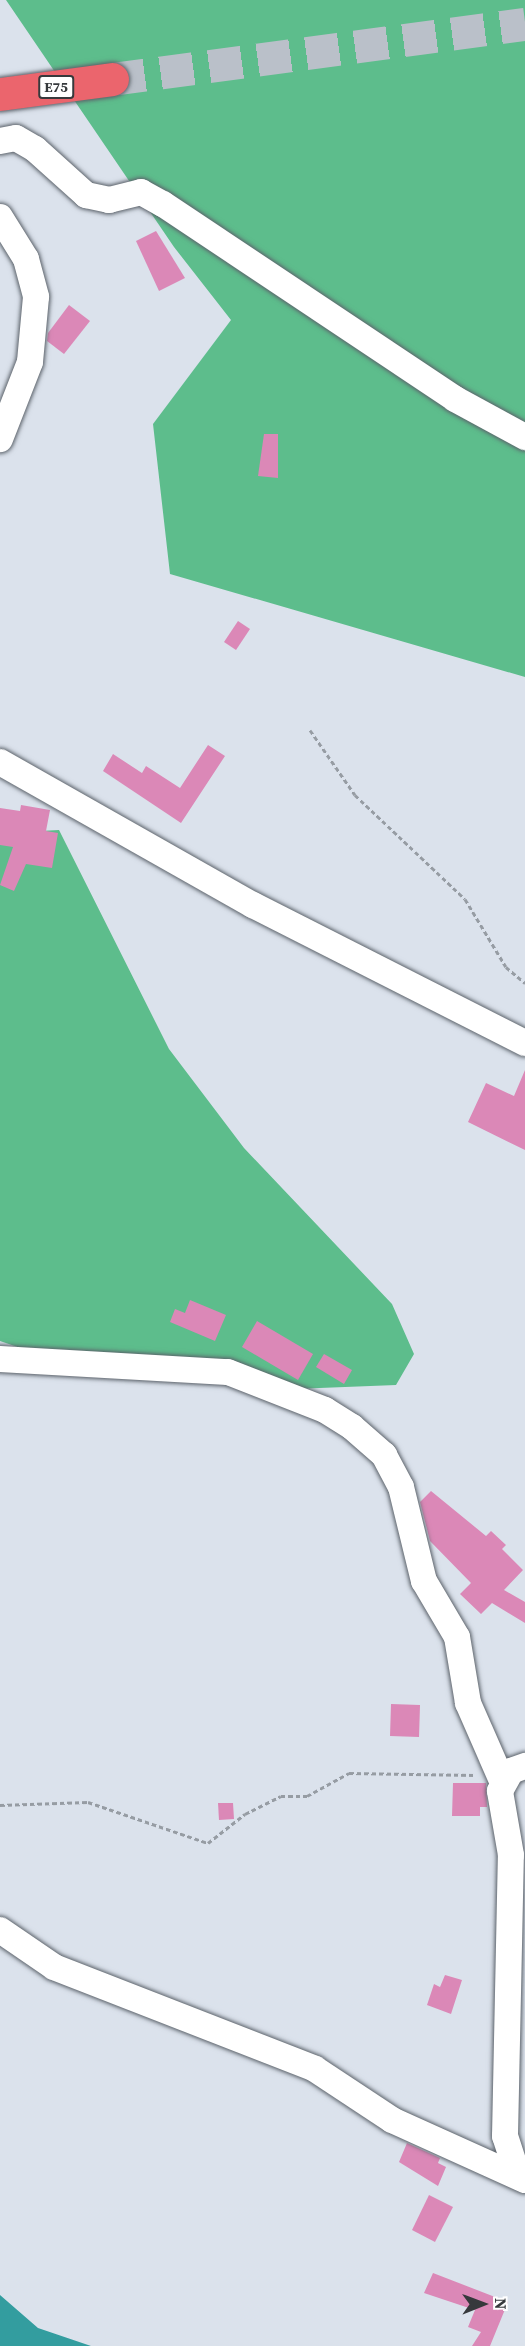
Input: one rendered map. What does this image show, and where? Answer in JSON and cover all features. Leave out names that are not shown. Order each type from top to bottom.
[{"type":"highway","name":"E75","points":[[0,94],[112,79]]},
{"type":"street","points":[[0,141],[16,138],[35,149],[86,195],[109,200],[141,192],[163,204],[455,399],[525,437]]},
{"type":"street","points":[[0,217],[26,259],[36,297],[30,362],[0,439]]},
{"type":"street","points":[[0,762],[253,905],[525,1043]]},
{"type":"street","points":[[0,1359],[228,1372],[325,1410],[352,1427],[384,1455],[401,1487],[424,1581],[457,1637],[468,1703],[500,1777],[511,1855],[506,2136],[522,2178]]},
{"type":"street","points":[[500,1777],[525,1766]]},
{"type":"street","points":[[0,1930],[54,1967],[315,2069],[392,2120],[522,2178]]},
{"type":"path","points":[[310,730],[355,795],[465,899],[506,967],[525,983]]},
{"type":"path","points":[[0,1804],[88,1802],[208,1843],[245,1814],[280,1796],[307,1796],[349,1773],[500,1777]]},
{"type":"green space","points":[[6,0],[525,0],[525,677],[170,574],[153,424],[231,320],[174,247]]},
{"type":"green space","points":[[59,830],[169,1049],[244,1148],[392,1304],[414,1354],[396,1385],[294,1389],[50,1358],[0,1341],[0,833]]},
{"type":"water","points":[[0,2295],[38,2328],[91,2346],[0,2346]]},
{"type":"building","points":[[156,231],[185,278],[159,291],[136,241]]},
{"type":"building","points":[[69,305],[90,321],[64,354],[47,341],[48,333]]},
{"type":"building","points":[[264,434],[278,434],[278,478],[258,476]]},
{"type":"building","points":[[238,621],[250,629],[236,650],[224,642]]},
{"type":"building","points":[[208,745],[225,756],[181,823],[103,771],[113,754],[142,773],[146,766],[180,788]]},
{"type":"building","points":[[21,805],[50,810],[46,831],[58,833],[52,868],[26,864],[14,891],[0,885],[13,847],[0,845],[0,808],[20,811]]},
{"type":"building","points":[[525,1070],[525,1150],[468,1122],[486,1083],[514,1096]]},
{"type":"building","points":[[190,1300],[226,1315],[215,1341],[170,1322],[175,1309],[185,1313]]},
{"type":"building","points":[[257,1321],[313,1354],[298,1380],[242,1347]]},
{"type":"building","points":[[324,1354],[352,1370],[344,1384],[316,1367]]},
{"type":"building","points":[[431,1491],[486,1536],[491,1531],[506,1545],[502,1549],[523,1570],[504,1590],[525,1602],[525,1623],[492,1603],[481,1614],[460,1594],[471,1583],[430,1541],[420,1502]]},
{"type":"building","points":[[391,1704],[420,1705],[419,1737],[390,1736]]},
{"type":"building","points":[[453,1783],[486,1783],[487,1807],[480,1807],[480,1816],[452,1816]]},
{"type":"building","points":[[218,1803],[233,1803],[234,1819],[219,1820]]},
{"type":"building","points":[[445,1975],[462,1980],[451,2014],[427,2005],[434,1984],[440,1987]]},
{"type":"building","points":[[407,2143],[440,2158],[438,2163],[446,2167],[438,2186],[399,2162]]},
{"type":"building","points":[[429,2195],[453,2207],[435,2242],[412,2230]]},
{"type":"building","points":[[433,2273],[508,2302],[490,2346],[472,2346],[481,2332],[468,2327],[475,2310],[424,2293]]},
{"type":"tunnel","points":[[112,79],[525,24]]}]
